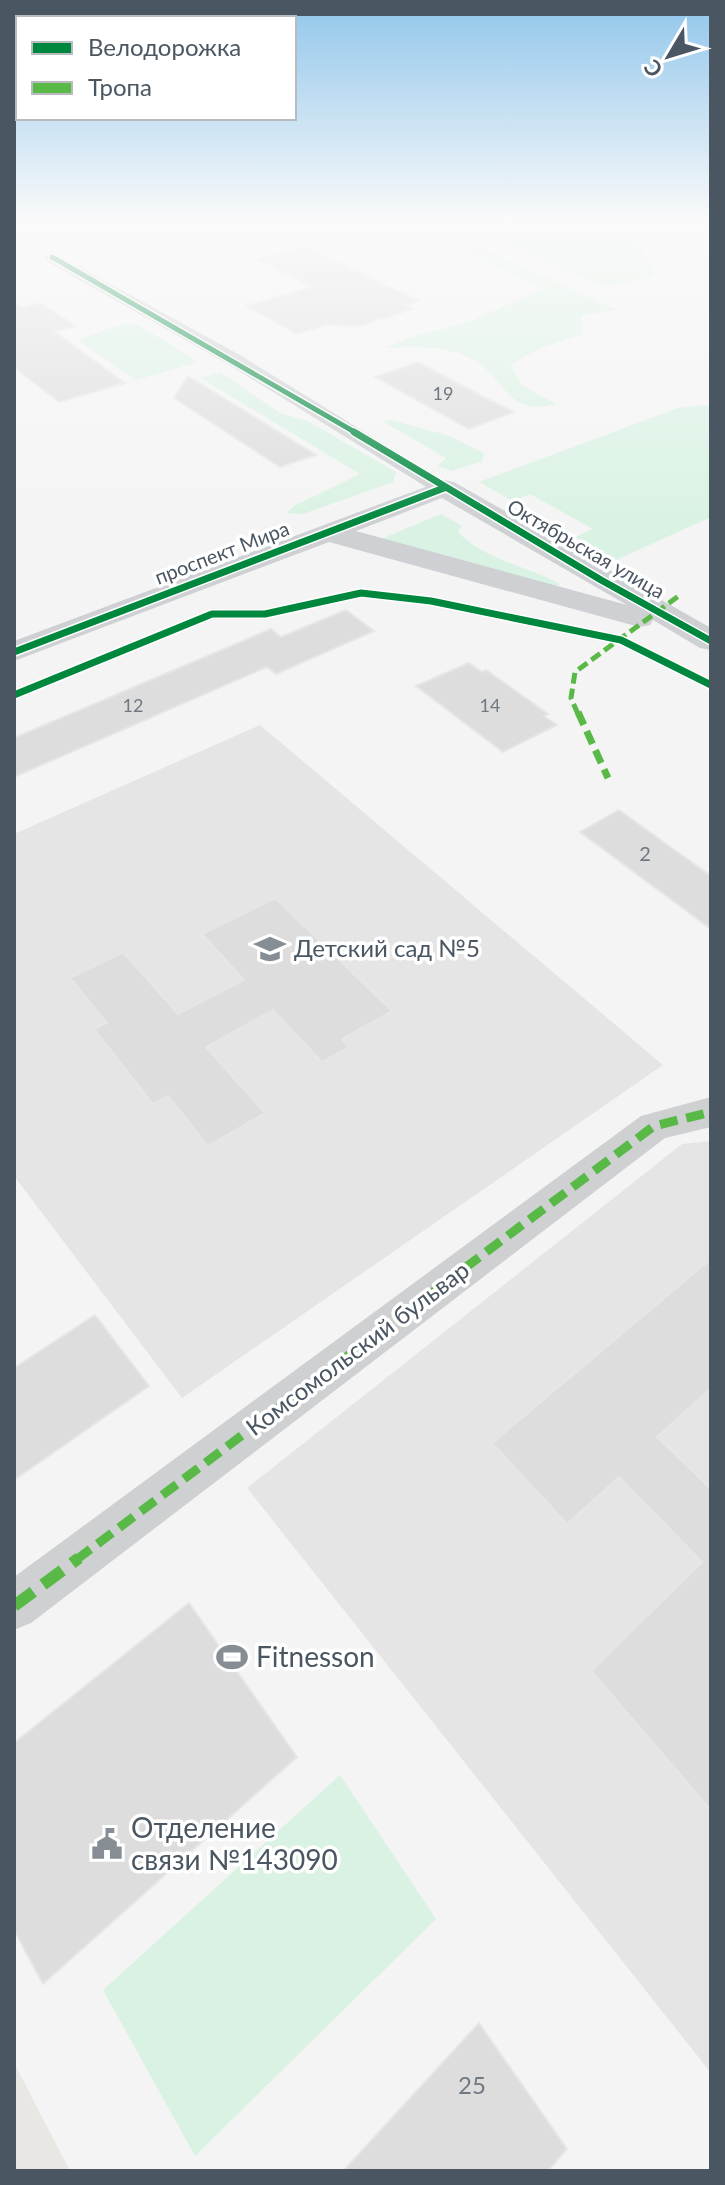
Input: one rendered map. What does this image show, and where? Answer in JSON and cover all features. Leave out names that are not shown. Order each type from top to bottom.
[{"type":"street","points":[[164,320],[444,488]]},
{"type":"street","name":"проспект Мира","points":[[14,652],[444,488]]},
{"type":"street","name":"Октябрьская улица","points":[[444,488],[704,636]]},
{"type":"street","points":[[326,532],[564,600],[704,636]]},
{"type":"street","points":[[564,600],[601,580]]},
{"type":"street","name":"Комсомольский бульвар","points":[[14,1606],[654,1126],[711,1112]]},
{"type":"shaded area","name":"Детский сад №5","points":[[260,725],[663,1065],[182,1398],[14,1176],[14,834]]},
{"type":"shaded area","points":[[711,1141],[711,2073],[247,1488],[682,1144]]},
{"type":"shaded area","points":[[14,2063],[70,2171],[14,2171]]},
{"type":"green space","points":[[581,320],[583,334],[536,350],[511,365],[522,385],[556,404],[527,405],[517,401],[486,369],[454,352],[431,348],[385,348],[408,338],[468,322]]},
{"type":"green space","points":[[126,323],[140,326],[198,362],[136,380],[78,340]]},
{"type":"green space","points":[[220,372],[280,413],[308,421],[396,472],[393,482],[303,514],[287,513],[294,506],[360,474],[201,378]]},
{"type":"green space","points":[[711,406],[711,517],[616,560],[575,537],[593,529],[530,494],[512,501],[479,482],[678,408]]},
{"type":"green space","points":[[391,420],[450,436],[484,453],[482,461],[452,471],[438,466],[446,458],[384,422]]},
{"type":"green space","points":[[441,514],[462,526],[458,532],[481,550],[560,584],[554,587],[381,539]]},
{"type":"green space","points":[[340,1775],[436,1919],[195,2156],[103,1990]]},
{"type":"building","points":[[14,320],[66,320],[75,326],[54,331],[125,383],[59,402],[14,367]]},
{"type":"building","points":[[271,320],[379,320],[360,326],[325,325],[297,334]]},
{"type":"building","points":[[418,362],[514,412],[469,429],[375,377]]},
{"type":"building","points":[[188,376],[316,455],[280,467],[174,398]]},
{"type":"building","points":[[346,610],[374,631],[276,674],[267,667],[14,777],[14,738],[271,629],[281,637]]},
{"type":"building","points":[[469,663],[482,672],[486,670],[530,701],[557,725],[503,752],[416,686]]},
{"type":"building","points":[[619,810],[711,876],[711,929],[580,832]]},
{"type":"building","points":[[275,898],[392,1011],[342,1039],[349,1047],[322,1062],[273,1010],[206,1047],[265,1113],[208,1146],[168,1096],[153,1104],[94,1029],[107,1023],[70,978],[123,952],[178,1014],[244,980],[202,934]]},
{"type":"building","points":[[711,1259],[711,1388],[657,1437],[711,1489],[711,1810],[591,1671],[702,1562],[619,1477],[567,1524],[492,1443]]},
{"type":"building","points":[[95,1315],[149,1386],[14,1480],[14,1368]]},
{"type":"building","name":"Отделение связи №143090","points":[[189,1603],[297,1757],[43,1984],[14,1930],[14,1743]]},
{"type":"building","points":[[479,2023],[567,2149],[548,2171],[343,2171]]},
{"type":"marked path","points":[[608,778],[571,698],[575,672],[680,595]]},
{"type":"marked path","points":[[14,1606],[654,1126],[711,1112]]},
{"type":"cycle path","points":[[164,320],[601,580],[711,641]]},
{"type":"cycle path","points":[[14,652],[444,488]]},
{"type":"cycle path","points":[[14,695],[212,614],[265,614],[361,593],[431,601],[621,640],[711,685]]},
{"type":"place","name":"Детский сад №5","points":[[270,949]]},
{"type":"place","name":"Fitnesson","points":[[232,1657]]},
{"type":"place","name":"Отделение связи №143090","points":[[107,1844]]}]
